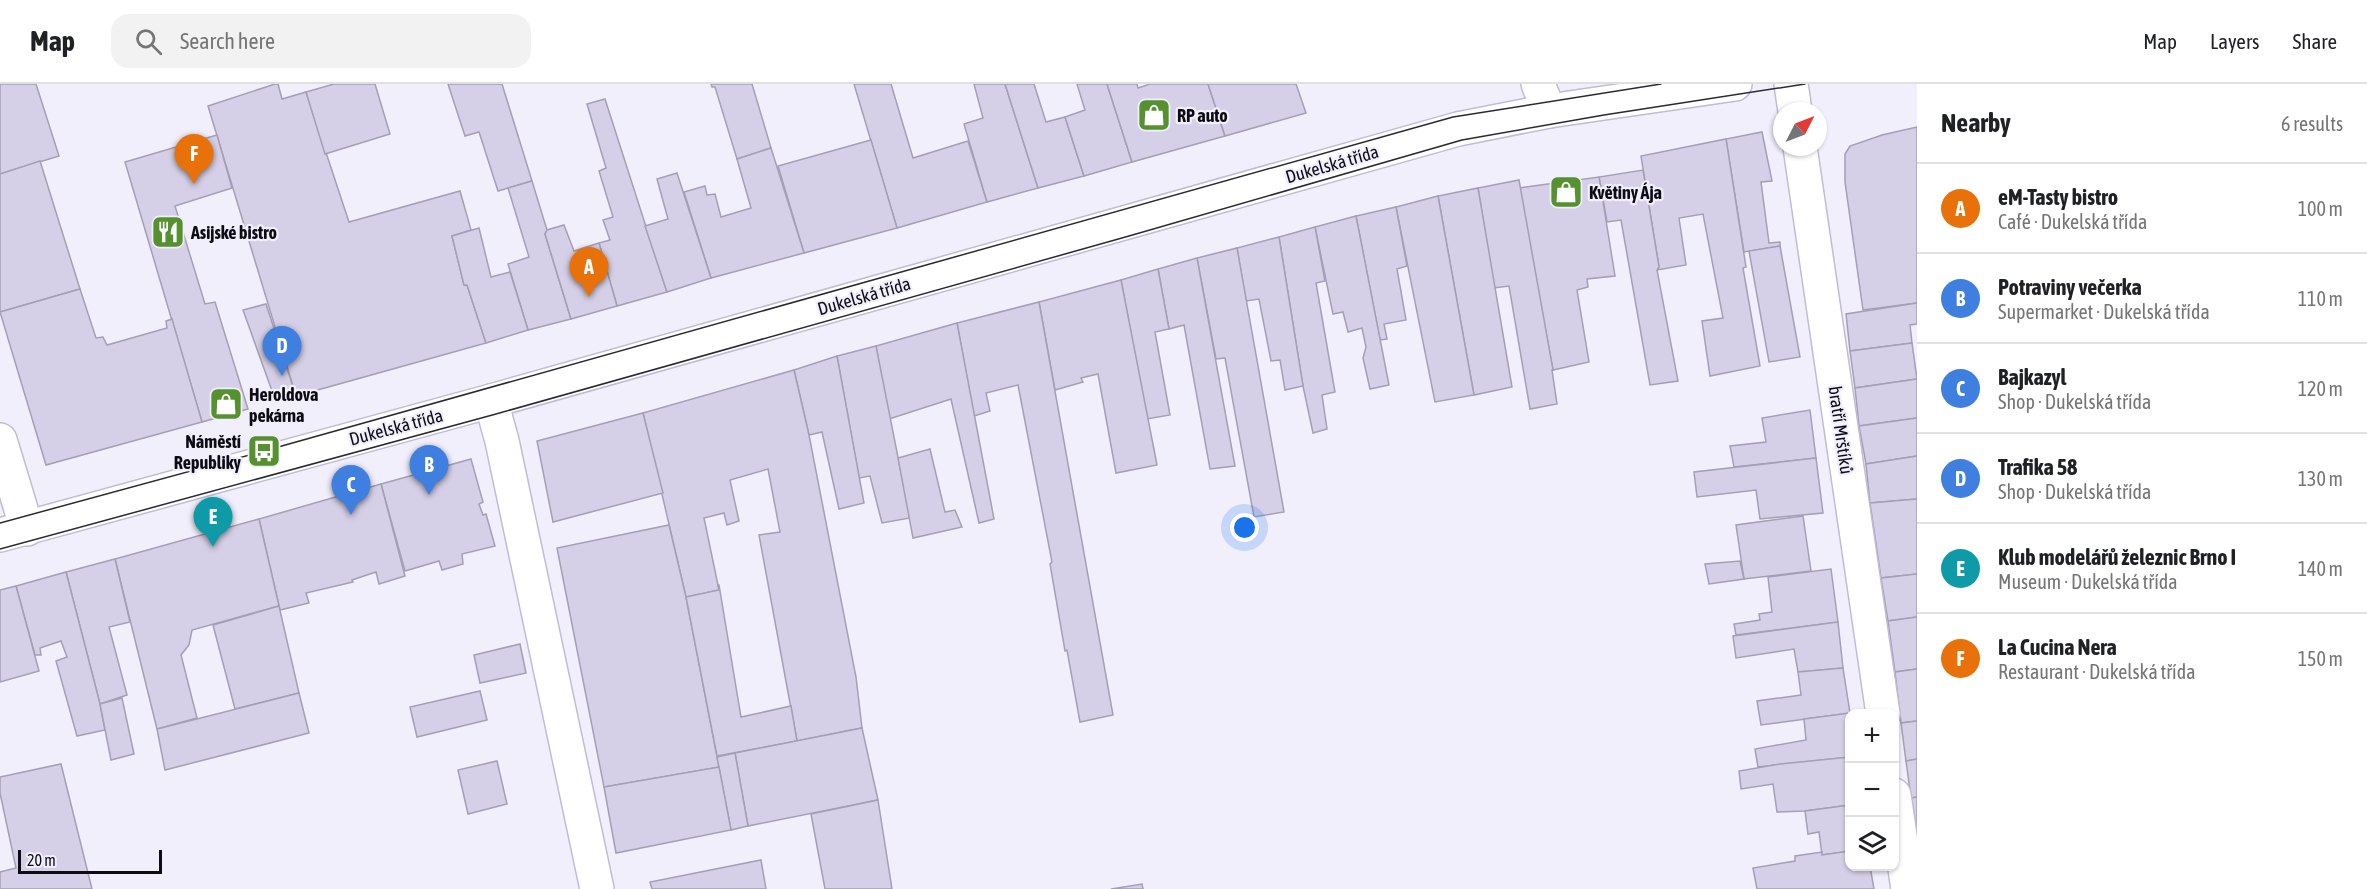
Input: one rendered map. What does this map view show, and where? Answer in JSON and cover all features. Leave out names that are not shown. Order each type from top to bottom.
[{"type":"street","name":"Dukelská třída","points":[[13,532],[491,401],[1458,129],[1544,97],[1735,84]]},
{"type":"street","points":[[1791,84],[1794,102]]},
{"type":"street","name":"bratří Mrštíků","points":[[1801,156],[1882,709]]},
{"type":"street","points":[[491,401],[502,441],[597,889]]},
{"type":"street","points":[[0,440],[13,532]]},
{"type":"street","points":[[1897,817],[1908,889]]},
{"type":"building","points":[[0,84],[36,84],[59,156],[0,174]]},
{"type":"building","points":[[278,84],[282,99],[306,92],[349,222],[460,191],[471,230],[452,236],[464,285],[467,285],[486,343],[296,396],[208,106]]},
{"type":"building","points":[[334,84],[375,84],[390,134],[325,154],[306,92]]},
{"type":"building","points":[[448,84],[502,84],[532,181],[498,191],[479,132],[465,136]]},
{"type":"building","points":[[711,84],[752,84],[771,148],[737,159],[715,87]]},
{"type":"building","points":[[854,84],[891,84],[913,158],[968,141],[987,202],[897,228]]},
{"type":"building","points":[[974,84],[1005,84],[1038,188],[987,202],[964,124],[983,118]]},
{"type":"building","points":[[1005,84],[1034,84],[1046,122],[1065,117],[1084,176],[1038,188]]},
{"type":"building","points":[[1077,84],[1107,84],[1132,162],[1084,176],[1065,117],[1085,110]]},
{"type":"building","points":[[1107,84],[1137,84],[1138,88],[1150,84],[1208,84],[1225,136],[1132,162]]},
{"type":"building","points":[[1208,84],[1296,84],[1306,113],[1225,136]]},
{"type":"building","points":[[605,99],[667,292],[617,306],[599,243],[610,240],[603,220],[613,217],[599,171],[606,168],[587,104]]},
{"type":"building","points":[[1917,127],[1917,303],[1863,310],[1845,182],[1845,154],[1850,146],[1882,135]]},
{"type":"building","points":[[1762,132],[1772,181],[1761,182],[1769,243],[1780,242],[1780,246],[1744,252],[1726,139]]},
{"type":"building","points":[[217,135],[232,188],[175,206],[205,304],[215,302],[248,409],[202,422],[125,162]]},
{"type":"building","points":[[1726,139],[1746,267],[1743,268],[1760,366],[1710,376],[1702,321],[1723,318],[1703,214],[1679,218],[1686,265],[1657,270],[1659,267],[1641,156]]},
{"type":"building","points":[[871,140],[897,228],[804,253],[778,166]]},
{"type":"building","points":[[771,148],[804,253],[711,278],[684,192],[705,186],[707,195],[715,194],[721,217],[751,208],[737,159]]},
{"type":"building","points":[[40,161],[80,289],[0,312],[0,174]]},
{"type":"building","points":[[1643,170],[1659,267],[1657,270],[1678,381],[1650,385],[1621,220],[1607,222],[1599,177]]},
{"type":"building","points":[[677,173],[711,278],[667,292],[645,226],[668,219],[657,179]]},
{"type":"building","points":[[1599,177],[1615,276],[1587,279],[1588,287],[1577,290],[1589,362],[1553,370],[1519,188]]},
{"type":"building","points":[[1519,180],[1557,404],[1530,409],[1509,286],[1494,288],[1478,188]]},
{"type":"building","points":[[532,181],[547,230],[545,234],[571,319],[528,330],[508,264],[529,257],[508,188]]},
{"type":"building","points":[[1478,188],[1512,387],[1474,395],[1438,196]]},
{"type":"building","points":[[1438,196],[1474,395],[1435,402],[1396,207]]},
{"type":"building","points":[[1396,207],[1407,266],[1397,269],[1406,320],[1384,324],[1387,339],[1380,340],[1356,216]]},
{"type":"building","points":[[1356,216],[1389,385],[1370,389],[1363,358],[1366,347],[1362,328],[1348,332],[1343,312],[1333,314],[1315,227]]},
{"type":"building","points":[[564,225],[574,251],[599,243],[617,306],[571,319],[545,234],[547,230]]},
{"type":"building","points":[[1315,227],[1325,281],[1316,283],[1335,392],[1322,395],[1327,429],[1313,433],[1303,386],[1279,237]]},
{"type":"building","points":[[479,228],[491,277],[510,272],[528,330],[486,343],[467,285],[464,285],[452,236]]},
{"type":"building","points":[[1279,237],[1303,386],[1285,390],[1280,360],[1271,361],[1259,299],[1246,301],[1237,248]]},
{"type":"building","points":[[1780,246],[1800,357],[1769,362],[1749,251]]},
{"type":"building","points":[[1237,248],[1284,512],[1254,517],[1225,358],[1216,359],[1197,258]]},
{"type":"building","points":[[1197,258],[1235,466],[1210,469],[1184,325],[1169,329],[1158,269]]},
{"type":"building","points":[[1158,269],[1169,329],[1155,332],[1170,415],[1147,419],[1121,280]]},
{"type":"building","points":[[1121,280],[1157,465],[1116,473],[1098,374],[1081,378],[1083,382],[1055,390],[1039,302]]},
{"type":"building","points":[[80,289],[96,338],[103,337],[107,345],[167,328],[166,321],[172,319],[202,422],[46,465],[0,312]]},
{"type":"building","points":[[1039,302],[1113,715],[1080,722],[1067,650],[1065,651],[1050,564],[1052,562],[1018,385],[986,393],[990,411],[974,416],[957,323]]},
{"type":"building","points":[[1917,303],[1917,324],[1910,325],[1912,343],[1850,351],[1846,314]]},
{"type":"building","points":[[266,304],[296,396],[276,402],[243,310]]},
{"type":"building","points":[[957,323],[994,519],[979,523],[951,399],[889,419],[876,346]]},
{"type":"building","points":[[1912,343],[1917,379],[1855,388],[1850,351]]},
{"type":"building","points":[[876,346],[910,518],[882,523],[870,476],[859,478],[837,356]]},
{"type":"building","points":[[837,356],[864,503],[839,509],[822,432],[809,435],[794,370]]},
{"type":"building","points":[[794,370],[809,435],[856,677],[862,728],[797,741],[759,535],[780,532],[768,469],[730,480],[739,521],[727,525],[724,513],[704,518],[719,590],[686,597],[643,413]]},
{"type":"building","points":[[1917,379],[1917,418],[1859,426],[1855,388]]},
{"type":"building","points":[[1810,410],[1816,458],[1734,467],[1730,446],[1766,442],[1762,418]]},
{"type":"building","points":[[643,413],[663,493],[553,522],[537,441]]},
{"type":"building","points":[[1917,418],[1917,456],[1866,464],[1859,426]]},
{"type":"building","points":[[930,449],[945,512],[955,510],[962,527],[913,538],[898,458]]},
{"type":"building","points":[[1917,456],[1917,499],[1870,503],[1866,464]]},
{"type":"building","points":[[1816,458],[1823,513],[1760,519],[1756,490],[1697,497],[1694,472]]},
{"type":"building","points":[[471,459],[483,502],[479,504],[483,515],[486,514],[495,546],[462,554],[463,564],[442,570],[439,561],[405,571],[381,484]]},
{"type":"building","points":[[381,484],[405,576],[379,584],[376,572],[352,580],[353,582],[306,593],[309,603],[280,610],[259,519]]},
{"type":"building","points":[[1917,499],[1917,574],[1881,578],[1870,503]]},
{"type":"building","points":[[1803,516],[1811,571],[1744,579],[1736,525]]},
{"type":"building","points":[[259,519],[279,606],[192,630],[189,645],[181,655],[197,718],[157,729],[115,559]]},
{"type":"building","points":[[669,525],[686,597],[719,767],[604,787],[557,548]]},
{"type":"building","points":[[115,559],[130,622],[109,627],[127,695],[100,704],[66,572]]},
{"type":"building","points":[[1740,561],[1744,579],[1709,584],[1705,564]]},
{"type":"building","points":[[1831,569],[1838,622],[1736,635],[1734,624],[1760,620],[1759,614],[1772,612],[1768,577]]},
{"type":"building","points":[[66,572],[105,730],[77,736],[56,661],[67,657],[61,641],[40,648],[41,655],[35,655],[16,586]]},
{"type":"building","points":[[1917,574],[1917,617],[1888,621],[1881,578]]},
{"type":"building","points":[[719,585],[741,717],[791,706],[797,741],[717,756],[686,597],[719,590]]},
{"type":"building","points":[[16,586],[39,671],[0,682],[0,590]]},
{"type":"building","points":[[279,606],[299,693],[235,709],[213,625]]},
{"type":"building","points":[[1917,617],[1917,669],[1895,672],[1888,621]]},
{"type":"building","points":[[1838,622],[1843,668],[1798,672],[1794,649],[1736,658],[1733,636]]},
{"type":"building","points":[[520,644],[526,673],[480,683],[474,655]]},
{"type":"building","points":[[1843,668],[1849,709],[1845,709],[1845,714],[1761,725],[1757,701],[1801,695],[1798,672]]},
{"type":"building","points":[[1917,669],[1917,721],[1901,723],[1895,672]]},
{"type":"building","points":[[480,691],[487,720],[417,737],[410,707]]},
{"type":"building","points":[[299,693],[309,733],[165,770],[157,729]]},
{"type":"building","points":[[122,698],[134,754],[111,760],[100,704]]},
{"type":"building","points":[[1845,714],[1845,758],[1758,767],[1755,749],[1806,740],[1804,719]]},
{"type":"building","points":[[1917,721],[1917,759],[1906,761],[1901,723]]},
{"type":"building","points":[[862,728],[878,800],[748,826],[735,753]]},
{"type":"building","points":[[735,753],[748,826],[731,830],[717,757]]},
{"type":"building","points":[[1845,758],[1845,806],[1777,812],[1773,784],[1741,789],[1739,771]]},
{"type":"building","points":[[1917,759],[1917,797],[1911,798],[1906,761]]},
{"type":"building","points":[[497,761],[507,804],[468,814],[458,770]]},
{"type":"building","points":[[61,764],[92,889],[0,889],[0,872],[16,868],[0,793],[0,777]]},
{"type":"building","points":[[719,767],[731,830],[616,853],[604,787]]},
{"type":"building","points":[[1917,797],[1917,838],[1911,798]]},
{"type":"building","points":[[878,800],[892,889],[825,889],[811,814]]},
{"type":"building","points":[[1845,806],[1845,852],[1822,855],[1819,832],[1808,834],[1805,811]]},
{"type":"building","points":[[1822,852],[1822,855],[1845,852],[1845,871],[1871,871],[1874,889],[1757,889],[1753,868],[1795,861],[1795,856]]},
{"type":"building","points":[[761,860],[766,889],[652,889],[650,882]]},
{"type":"building","points":[[1142,884],[1143,889],[1111,889]]},
{"type":"tram line","points":[[0,523],[1453,117],[1661,84]]},
{"type":"tram line","points":[[0,549],[496,414],[1462,140],[1805,84]]},
{"type":"place","name":"RP auto","points":[[1154,115]]},
{"type":"place","name":"La Cucina Nera","points":[[194,184]]},
{"type":"place","name":"Květiny Ája","points":[[1566,192]]},
{"type":"place","name":"Asijské bistro","points":[[168,232]]},
{"type":"place","name":"eM-Tasty bistro","points":[[589,297]]},
{"type":"place","name":"Trafika 58","points":[[282,376]]},
{"type":"place","name":"Heroldova pekárna","points":[[226,404]]},
{"type":"place","name":"Náměstí Republiky","points":[[264,451]]},
{"type":"place","name":"Potraviny večerka","points":[[429,495]]},
{"type":"place","name":"Bajkazyl","points":[[351,515]]},
{"type":"place","name":"Klub modelářů železnic Brno I","points":[[213,547]]}]
